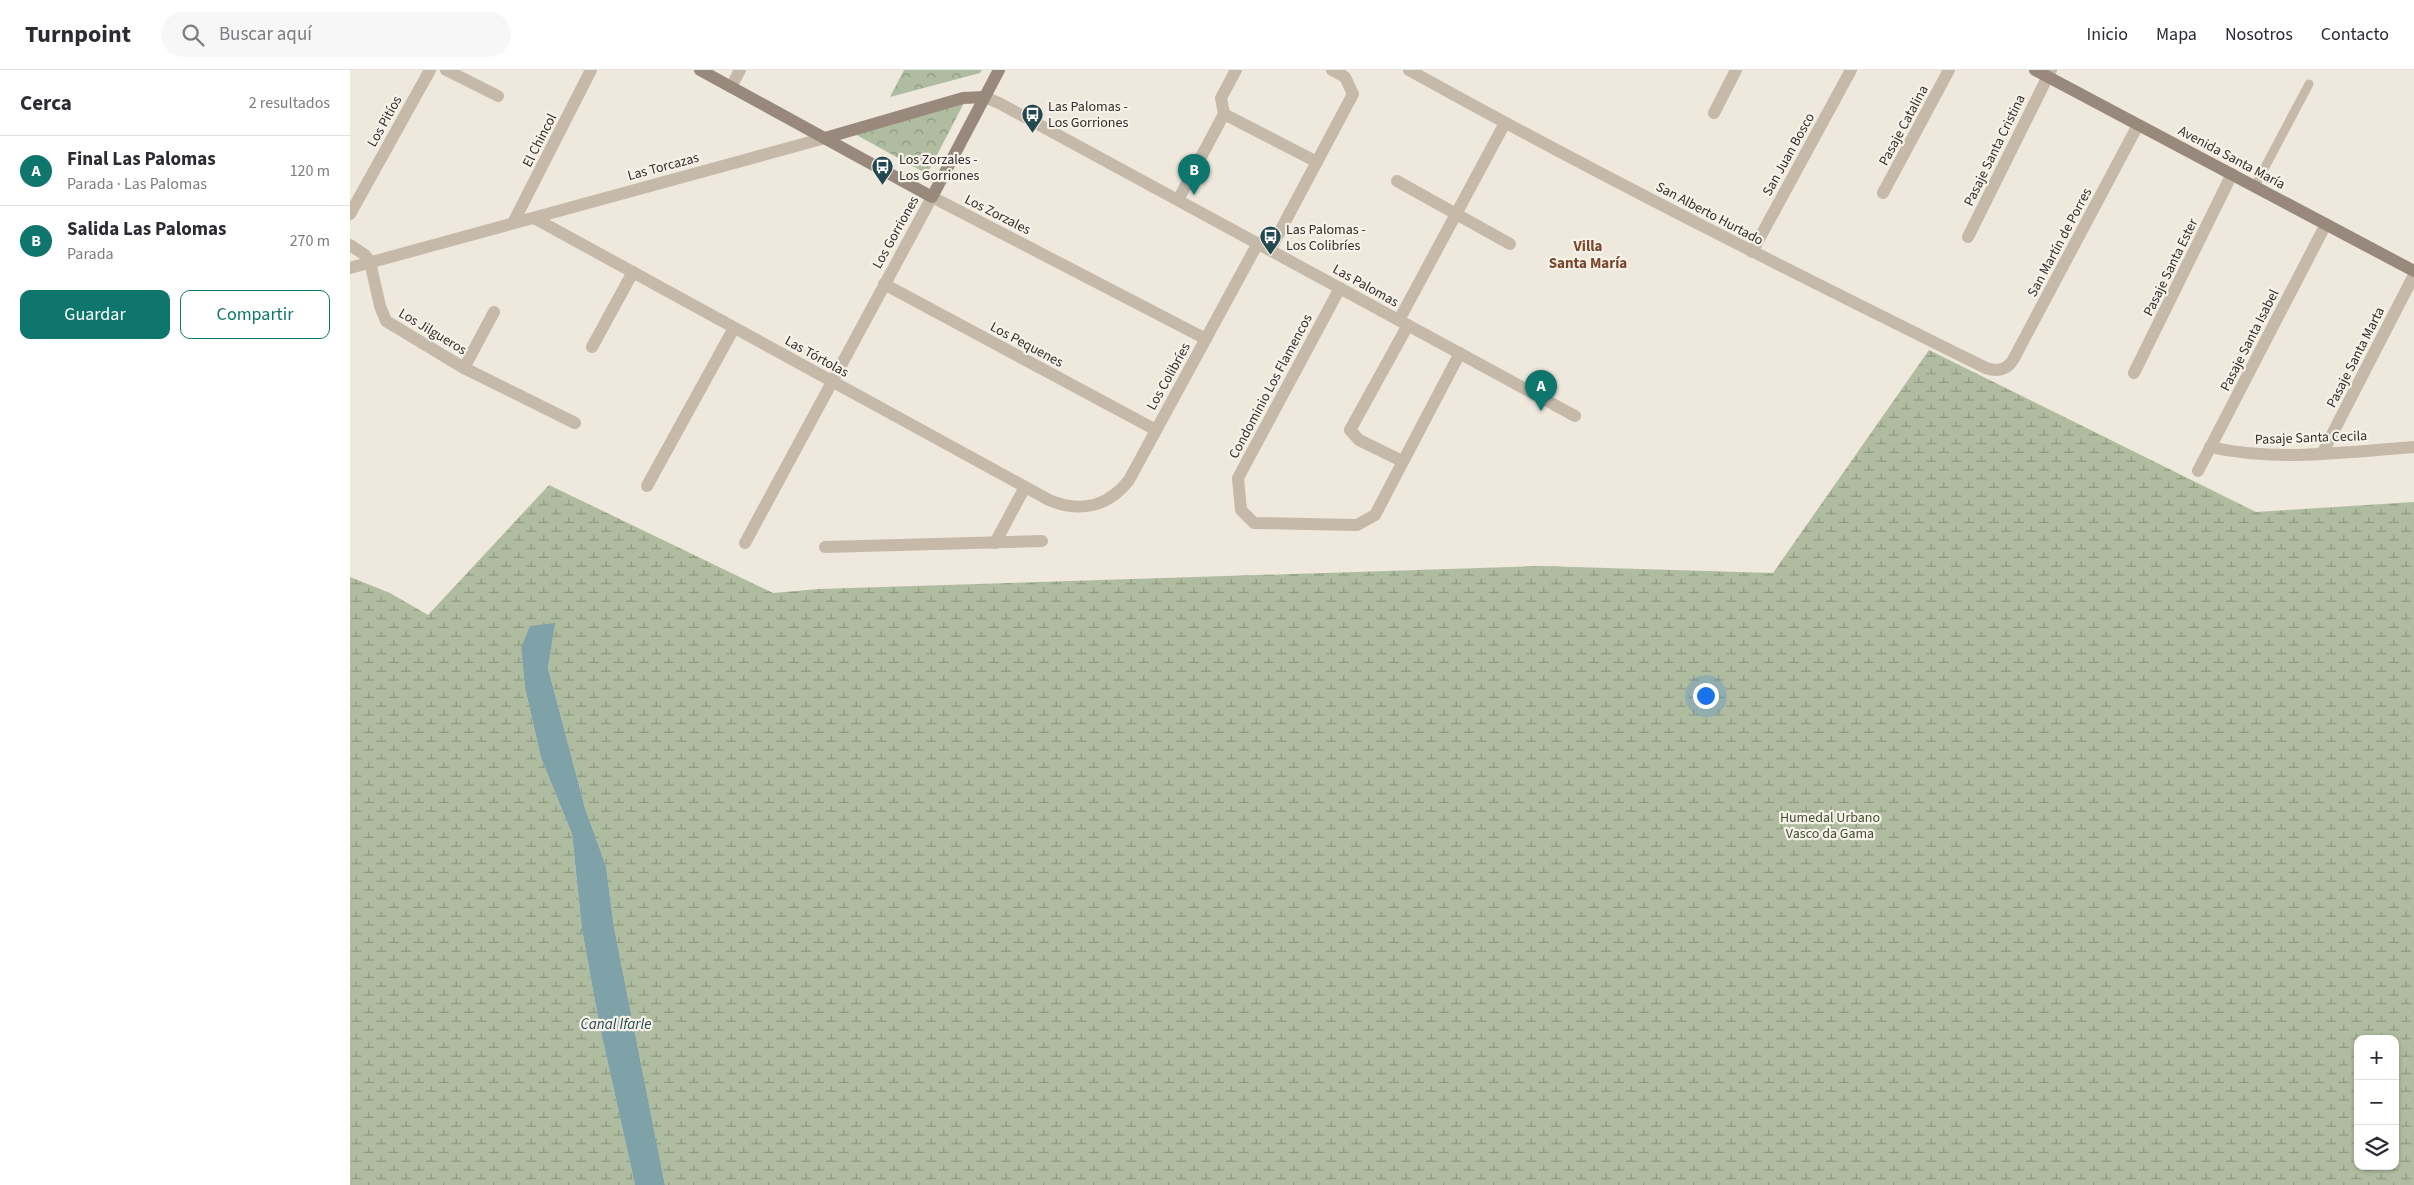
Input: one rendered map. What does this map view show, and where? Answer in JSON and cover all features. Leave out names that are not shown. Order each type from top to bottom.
[{"type":"street","name":"Los Pitíos","points":[[350,214],[430,70]]},
{"type":"street","points":[[446,70],[498,96]]},
{"type":"street","name":"El Chincol","points":[[513,223],[591,70]]},
{"type":"street","name":"Los Zorzales","points":[[700,70],[932,196],[1206,339]]},
{"type":"street","points":[[731,87],[740,70]]},
{"type":"street","name":"Los Gorriones","points":[[745,543],[999,70]]},
{"type":"street","points":[[1178,200],[1224,114],[1222,98],[1236,70]]},
{"type":"street","points":[[1270,250],[1353,94],[1345,77],[1332,70]]},
{"type":"street","name":"San Alberto Hurtado","points":[[1409,70],[1504,123],[1752,252],[1986,368],[2002,369]]},
{"type":"street","points":[[1714,113],[1736,70]]},
{"type":"street","name":"San Juan Bosco","points":[[1752,252],[1851,70]]},
{"type":"street","name":"Pasaje Catalina","points":[[1883,193],[1949,70]]},
{"type":"street","name":"Avenida Santa María","points":[[2035,70],[2049,73],[2138,125],[2414,270]]},
{"type":"street","name":"Pasaje Santa Cristina","points":[[1968,237],[2049,73]]},
{"type":"street","name":"Las Torcazas","points":[[350,268],[825,138],[962,98],[984,97]]},
{"type":"street","name":"Las Palomas","points":[[984,97],[1000,103],[1575,416]]},
{"type":"street","points":[[1224,114],[1317,162]]},
{"type":"street","points":[[1402,461],[1359,440],[1350,430],[1456,214],[1504,123]]},
{"type":"street","name":"San Martín de Porres","points":[[2002,369],[2013,360],[2138,125]]},
{"type":"street","name":"Pasaje Santa Ester","points":[[2134,373],[2232,174]]},
{"type":"street","points":[[1397,180],[1510,244]]},
{"type":"street","name":"Las Tórtolas","points":[[534,218],[1025,487],[1059,504],[1079,508],[1090,507]]},
{"type":"street","name":"Pasaje Santa Isabel","points":[[2198,471],[2326,224]]},
{"type":"street","name":"Los Colibríes","points":[[1090,507],[1107,500],[1123,488],[1129,480],[1258,243]]},
{"type":"street","points":[[350,246],[365,255],[370,262]]},
{"type":"street","name":"Los Jilgueros","points":[[370,262],[380,306],[386,321],[464,368],[575,423]]},
{"type":"street","points":[[592,347],[633,272]]},
{"type":"street","name":"Pasaje Santa Marta","points":[[2322,454],[2414,275]]},
{"type":"street","name":"Los Pequenes","points":[[884,284],[1156,430]]},
{"type":"street","name":"Condominio Los Flamencos","points":[[1340,288],[1238,478],[1241,510],[1254,523],[1357,525],[1375,515],[1460,353]]},
{"type":"street","name":"Los Jilgueros","points":[[464,368],[494,312]]},
{"type":"street","points":[[648,486],[734,328]]},
{"type":"street","name":"Pasaje Santa Cecila","points":[[2210,447],[2247,454],[2322,454],[2414,448]]},
{"type":"street","points":[[995,543],[1025,487]]},
{"type":"street","points":[[825,548],[1042,541]]},
{"type":"lane","points":[[2255,186],[2309,84]]},
{"type":"green space","points":[[904,70],[982,70],[980,73],[890,97]]},
{"type":"green space","points":[[964,103],[927,174],[853,133]]},
{"type":"green space","name":"Humedal Urbano Vasco da Gama","points":[[1929,350],[2256,512],[2414,502],[2414,1185],[665,1185],[614,927],[606,866],[585,808],[548,668],[554,623],[521,648],[525,688],[541,758],[572,834],[582,930],[599,1023],[635,1185],[350,1185],[350,577],[390,593],[428,615],[549,485],[773,593],[819,589],[1541,566],[1773,573]]},
{"type":"water","name":"Canal Ifarle","points":[[555,623],[548,668],[585,808],[606,866],[614,927],[665,1185],[635,1185],[599,1023],[582,930],[572,834],[541,758],[525,688],[521,648],[530,626]]},
{"type":"place","name":"Las Palomas - Los Gorriones","points":[[1032,133]]},
{"type":"place","name":"Los Zorzales - Los Gorriones","points":[[883,186]]},
{"type":"place","name":"Salida Las Palomas","points":[[1194,195]]},
{"type":"place","name":"Las Palomas - Los Colibríes","points":[[1270,256]]},
{"type":"place","name":"Final Las Palomas","points":[[1541,411]]},
{"type":"district","name":"Villa Santa María","points":[[1588,254]]}]
